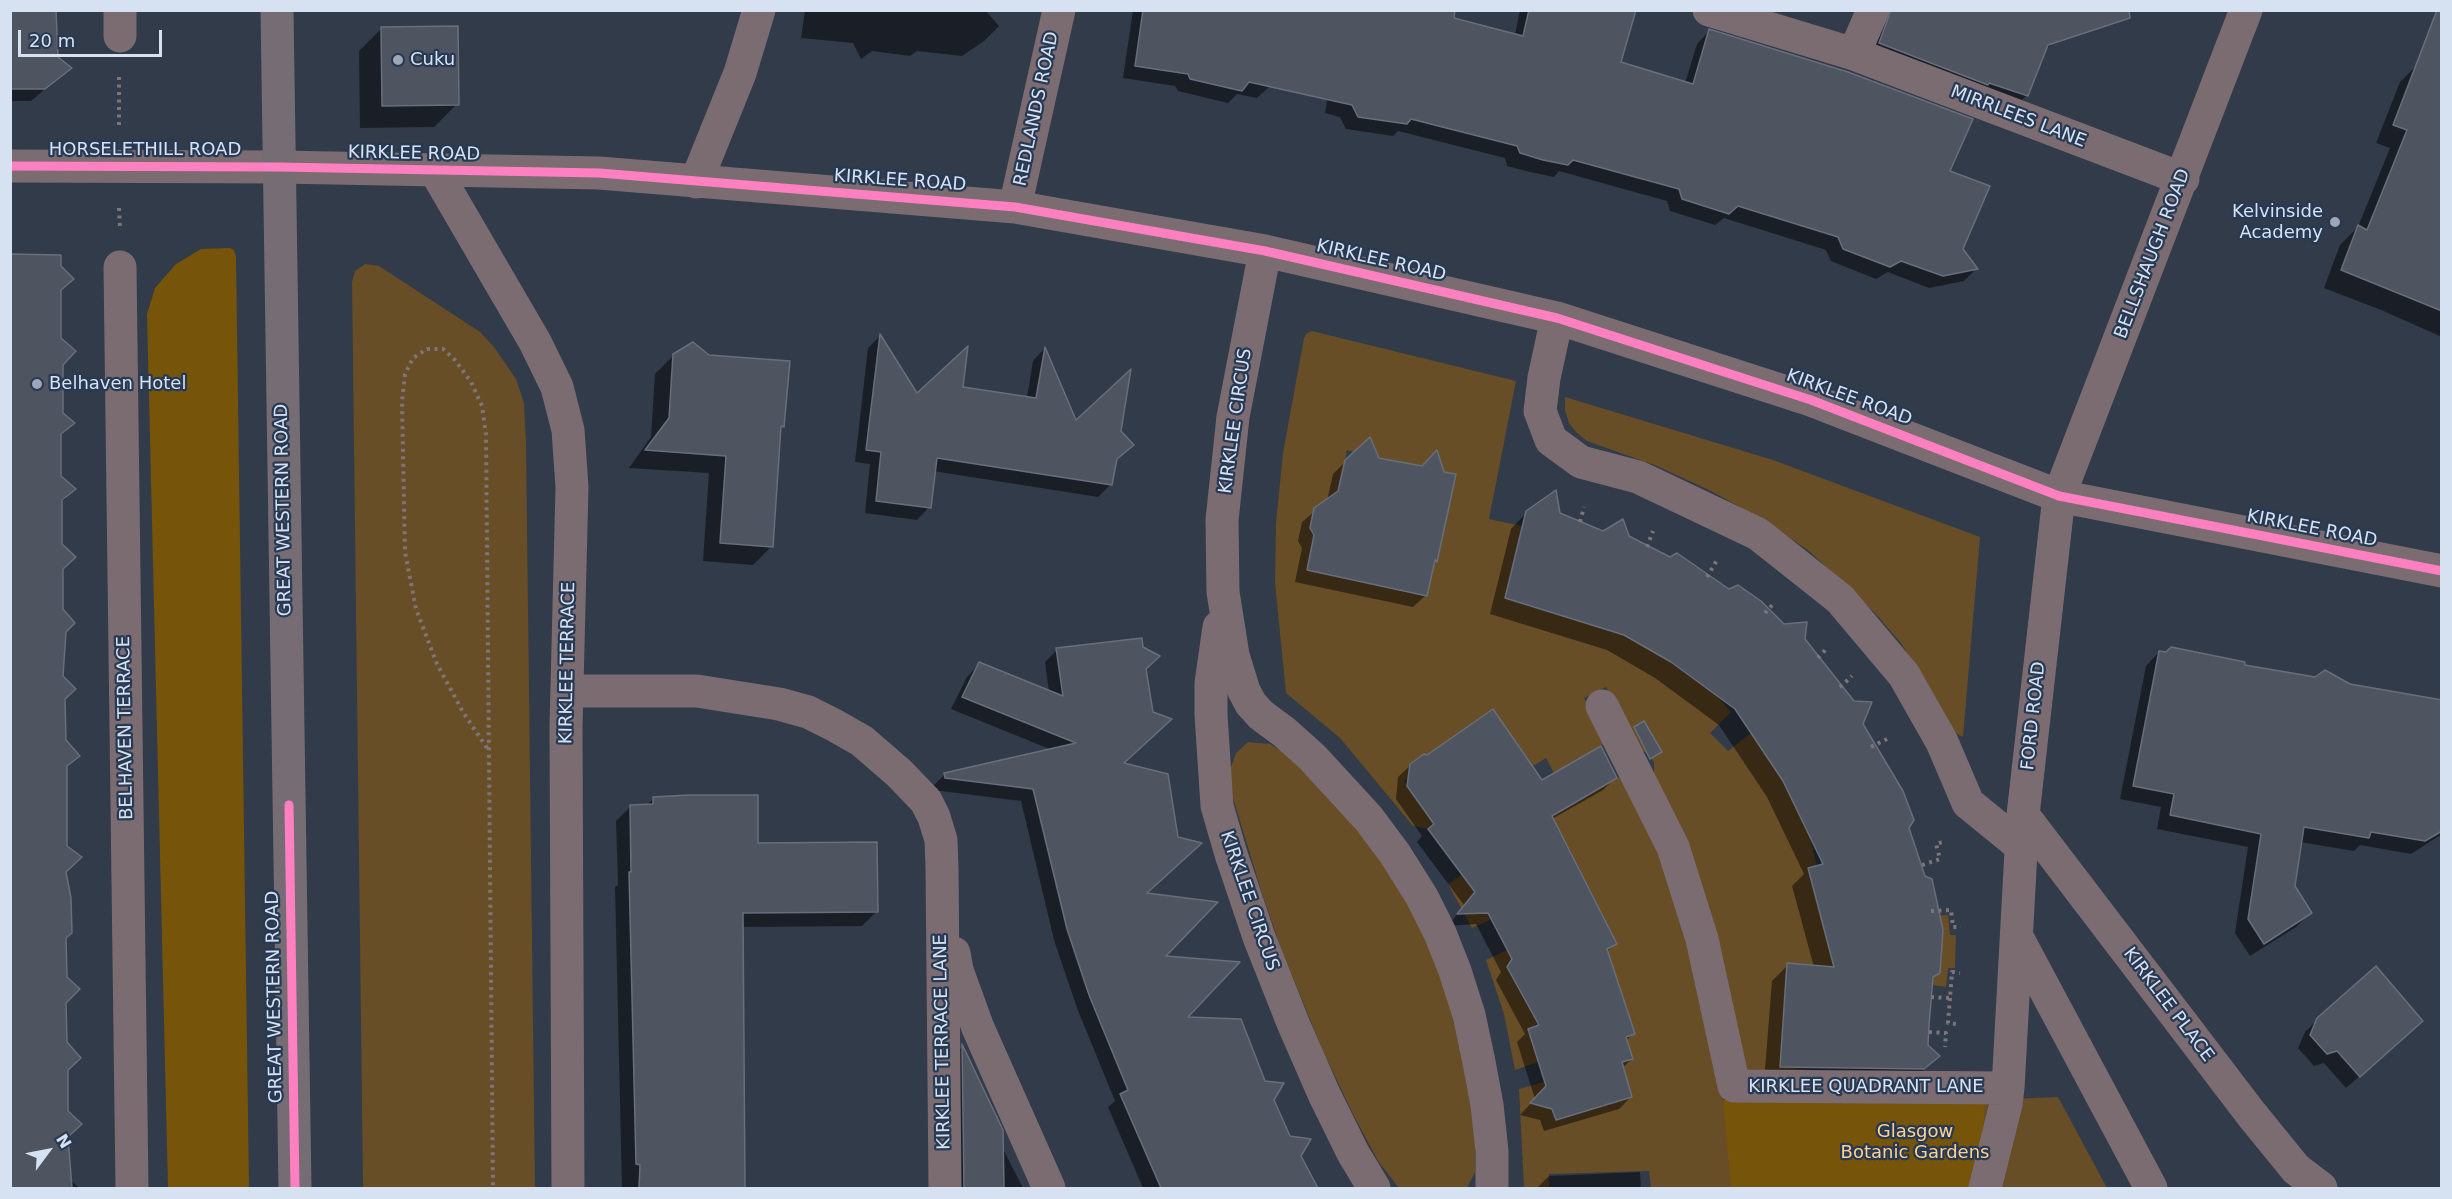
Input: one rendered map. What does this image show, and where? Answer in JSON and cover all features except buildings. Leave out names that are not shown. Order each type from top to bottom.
[{"type":"main road","name":"GREAT WESTERN ROAD","points":[[277,10],[295,1188]]},
{"type":"street","points":[[696,182],[740,73],[759,10]]},
{"type":"street","name":"REDLANDS ROAD","points":[[1015,207],[1059,10]]},
{"type":"street","name":"MIRRLEES LANE","points":[[1709,10],[1854,54],[2183,179]]},
{"type":"street","points":[[1854,54],[1873,10]]},
{"type":"street","name":"BELLSHAUGH ROAD","points":[[2059,496],[2183,179],[2246,10]]},
{"type":"street","name":"HORSELETHILL ROAD","points":[[10,166],[279,167]]},
{"type":"street","name":"KIRKLEE ROAD","points":[[279,167],[436,172],[599,173],[1015,207],[1265,251],[1557,318],[1811,399],[2059,496],[2442,571]]},
{"type":"street","name":"KIRKLEE TERRACE","points":[[436,172],[535,342],[557,387],[568,430],[572,487],[568,691],[568,1188]]},
{"type":"street","name":"KIRKLEE CIRCUS","points":[[1265,251],[1233,417],[1222,520],[1223,592],[1233,655],[1244,691],[1251,704],[1312,757],[1369,819],[1411,880],[1440,933],[1455,970],[1479,1062],[1492,1151],[1492,1188]]},
{"type":"street","name":"BELHAVEN TERRACE","points":[[120,267],[132,1188]]},
{"type":"street","name":"KIRKLEE PLACE","points":[[1557,318],[1540,411],[1551,440],[1581,462],[1638,477],[1758,534],[1840,598],[1904,675],[1942,742],[1968,803],[2023,831],[2296,1169],[2321,1188]]},
{"type":"street","name":"FORD ROAD","points":[[1985,1188],[2008,1088],[2023,831],[2059,496]]},
{"type":"street","name":"KIRKLEE CIRCUS","points":[[1223,592],[1211,683],[1212,753],[1217,806],[1234,864],[1293,1023],[1324,1094],[1353,1153],[1374,1188]]},
{"type":"street","name":"KIRKLEE TERRACE LANE","points":[[568,691],[697,691],[779,704],[808,712],[862,741],[881,756],[926,801],[934,817],[940,840],[945,1188]]},
{"type":"street","name":"KIRKLEE QUADRANT LANE","points":[[1602,706],[1672,847],[1702,939],[1734,1086],[2008,1088]]},
{"type":"street","name":"KIRKLEE TERRACE LANE","points":[[942,896],[957,970],[978,1028],[1049,1188]]},
{"type":"street","points":[[2017,937],[2151,1188]]},
{"type":"path","points":[[487,748],[463,712],[437,664],[416,609],[405,552],[402,402],[405,374],[413,358],[427,349],[443,349],[456,360],[471,382],[482,406],[486,435],[487,748],[493,1188]]},
{"type":"path","points":[[1871,747],[1892,736]]},
{"type":"path","points":[[1922,865],[1940,860],[1936,844],[1946,841]]},
{"type":"path","points":[[1931,911],[1951,910],[1953,927],[1961,927]]},
{"type":"path","points":[[1956,1024],[1948,1023],[1952,972],[1960,973]]},
{"type":"path","points":[[1931,997],[1950,998]]},
{"type":"path","points":[[1929,1032],[1946,1033],[1945,1050],[1955,1051]]},
{"type":"green space","points":[[230,248],[234,250],[236,257],[249,1188],[168,1188],[147,314],[155,288],[176,264],[201,249]]},
{"type":"green space","points":[[365,264],[379,266],[480,332],[494,347],[516,379],[524,403],[535,1188],[363,1188],[352,282],[355,271]]},
{"type":"green space","points":[[1312,331],[1516,381],[1489,519],[1522,526],[1505,598],[1624,635],[1671,662],[1714,693],[1731,712],[1710,733],[1728,751],[1751,733],[1783,781],[1809,835],[1817,866],[1808,869],[1819,911],[1836,943],[1834,972],[1824,972],[1818,966],[1787,964],[1780,1067],[1850,1074],[1749,1071],[1746,1068],[1654,773],[1654,762],[1647,753],[1637,749],[1606,687],[1584,698],[1607,742],[1554,773],[1546,758],[1533,766],[1493,709],[1432,756],[1424,754],[1410,763],[1411,776],[1404,781],[1434,824],[1428,829],[1413,826],[1340,738],[1286,693],[1275,583],[1276,523],[1283,453],[1304,338]],"holes":[[[1359,447],[1376,451],[1379,457],[1421,467],[1426,461],[1442,465],[1444,472],[1456,475],[1437,561],[1314,571],[1308,563],[1314,535],[1310,528],[1314,508],[1321,503],[1334,506],[1347,450],[1354,452]]]},
{"type":"green space","points":[[1565,397],[1773,460],[1980,537],[1963,737],[1954,732],[1926,680],[1900,642],[1875,613],[1809,551],[1765,521],[1711,491],[1657,466],[1587,441],[1569,423],[1565,410]]},
{"type":"green space","points":[[1248,742],[1270,744],[1286,754],[1356,826],[1399,886],[1430,947],[1448,998],[1471,1098],[1475,1172],[1467,1188],[1399,1188],[1378,1161],[1354,1116],[1323,1051],[1282,951],[1233,798],[1230,770],[1236,753]]},
{"type":"green space","points":[[1623,775],[1659,850],[1685,926],[1723,1100],[1912,1096],[1985,1100],[2058,1097],[2107,1188],[1651,1188],[1649,1171],[1549,1174],[1549,1188],[1524,1188],[1519,1089],[1544,1082],[1546,1086],[1540,1092],[1552,1109],[1556,1120],[1632,1097],[1622,1062],[1633,1059],[1626,1037],[1623,1000],[1528,1029],[1538,1062],[1515,1070],[1504,1014],[1486,960],[1507,950],[1512,958],[1617,943],[1564,838],[1474,883],[1492,919],[1472,928],[1448,884],[1572,804]]},
{"type":"green space","points":[[1948,915],[1950,935],[1956,935],[1955,968],[1948,968],[1946,987],[1932,985],[1933,977],[1940,973],[1935,948],[1943,943],[1943,928],[1934,923],[1933,916]]},
{"type":"green space","name":"Glasgow Botanic Gardens","points":[[1912,1096],[1985,1100],[1982,1144],[1972,1188],[1731,1188],[1723,1100]]},
{"type":"cycle path","points":[[10,166],[279,167],[599,173],[1015,207],[1265,251],[1557,318],[1811,400],[2059,496],[2442,571]]},
{"type":"cycle path","points":[[289,805],[295,1188]]},
{"type":"place","name":"Cuku","points":[[398,60]]},
{"type":"place","name":"Kelvinside Academy","points":[[2335,222]]},
{"type":"place","name":"Belhaven Hotel","points":[[37,384]]}]
